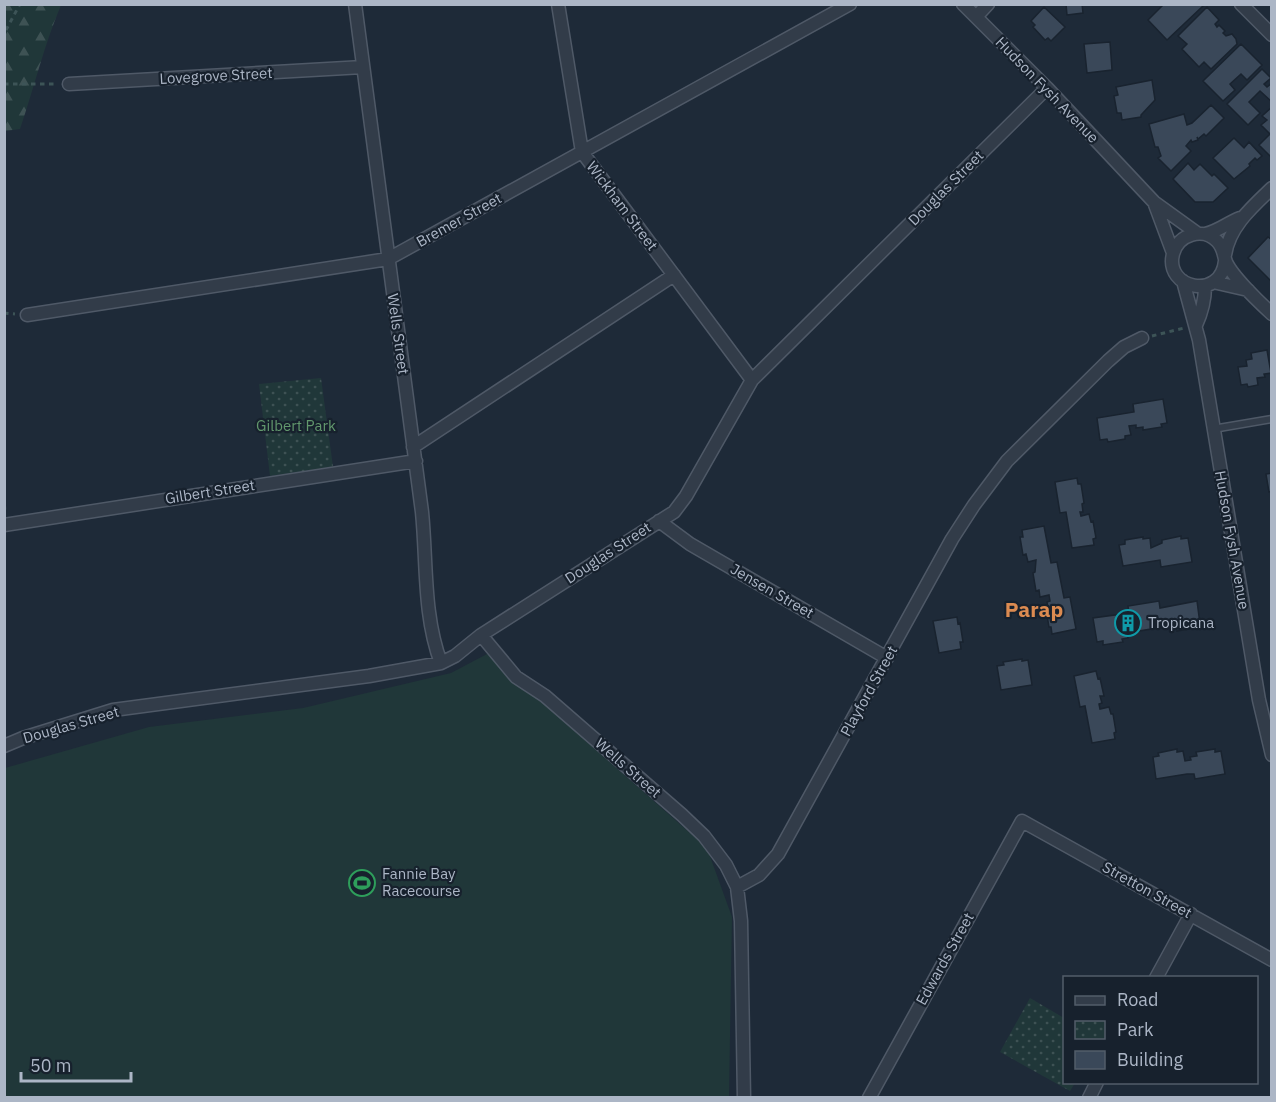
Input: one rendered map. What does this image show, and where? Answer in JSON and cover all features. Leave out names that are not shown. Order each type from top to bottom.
[{"type":"street","name":"Wells Street","points":[[355,4],[416,461],[425,539],[426,590],[432,631],[441,663]]},
{"type":"street","name":"Wickham Street","points":[[558,4],[582,152],[752,380]]},
{"type":"street","name":"Bremer Street","points":[[27,315],[388,260],[850,4]]},
{"type":"street","name":"Hudson Fysh Avenue","points":[[963,4],[1047,88],[1154,202]]},
{"type":"street","points":[[976,17],[988,4]]},
{"type":"street","points":[[1241,4],[1272,35]]},
{"type":"street","name":"Lovegrove Street","points":[[69,84],[363,67]]},
{"type":"street","name":"Douglas Street","points":[[4,746],[23,738],[113,711],[369,676],[441,663],[455,656],[481,635],[674,512],[680,506],[752,380],[1047,88]]},
{"type":"street","points":[[1196,325],[1209,284],[1223,271],[1227,243],[1240,219],[1272,188]]},
{"type":"street","points":[[1154,202],[1201,234],[1216,240],[1225,258],[1248,290],[1272,314]]},
{"type":"street","points":[[1154,202],[1173,253],[1173,266],[1182,281],[1192,286],[1209,284],[1248,290]]},
{"type":"street","points":[[1173,253],[1182,240],[1221,229],[1228,222],[1240,219]]},
{"type":"street","points":[[413,447],[674,275]]},
{"type":"street","name":"Hudson Fysh Avenue","points":[[1182,281],[1196,325],[1259,700],[1271,750]]},
{"type":"street","name":"Playford Street","points":[[737,887],[759,875],[778,854],[952,539],[974,505],[1001,469],[1108,361],[1124,347],[1142,338]]},
{"type":"street","name":"Gilbert Street","points":[[4,525],[416,461]]},
{"type":"street","name":"Jensen Street","points":[[659,521],[690,544],[887,658]]},
{"type":"street","name":"Wells Street","points":[[481,635],[516,677],[545,696],[693,825],[726,865],[737,887]]},
{"type":"street","name":"Stretton Street","points":[[1022,821],[1272,960]]},
{"type":"street","name":"Edwards Street","points":[[869,1098],[1022,821]]},
{"type":"street","points":[[737,887],[743,947],[744,1098]]},
{"type":"street","points":[[1156,976],[1191,914]]},
{"type":"street","points":[[1089,1098],[1096,1084]]},
{"type":"lane","points":[[1212,429],[1272,419]]},
{"type":"path","points":[[4,39],[6,30],[20,4]]},
{"type":"path","points":[[4,84],[69,84]]},
{"type":"path","points":[[1142,338],[1196,325]]},
{"type":"green space","points":[[4,5],[61,5],[20,129],[5,131]]},
{"type":"green space","name":"Gilbert Park","points":[[321,378],[333,467],[270,476],[259,384]]},
{"type":"green space","name":"Fannie Bay Racecourse","points":[[487,654],[707,848],[732,917],[729,1097],[5,1098],[5,768],[149,727],[303,708],[451,673]]},
{"type":"green space","points":[[1030,998],[1063,1017],[1063,1084],[1074,1084],[1070,1091],[1000,1052]]},
{"type":"building","points":[[1066,4],[1082,4],[1083,13],[1067,15]]},
{"type":"building","points":[[1164,4],[1204,5],[1167,40],[1148,20]]},
{"type":"building","points":[[1044,7],[1065,27],[1051,41],[1048,38],[1045,40],[1033,27],[1035,25],[1031,21]]},
{"type":"building","points":[[1207,7],[1219,20],[1215,24],[1217,27],[1219,25],[1225,31],[1223,33],[1226,36],[1232,34],[1237,44],[1211,69],[1204,62],[1199,67],[1182,49],[1187,44],[1178,36]]},
{"type":"building","points":[[1110,42],[1112,70],[1087,73],[1084,44]]},
{"type":"building","points":[[1241,44],[1262,65],[1247,80],[1241,74],[1230,84],[1235,90],[1223,101],[1203,81]]},
{"type":"building","points":[[1262,69],[1271,78],[1264,84],[1267,87],[1272,83],[1272,102],[1260,91],[1249,102],[1260,113],[1248,125],[1227,104]]},
{"type":"building","points":[[1152,80],[1155,100],[1141,117],[1122,120],[1121,113],[1117,113],[1114,96],[1118,95],[1116,87]]},
{"type":"building","points":[[1211,105],[1224,118],[1206,136],[1204,134],[1198,139],[1197,137],[1198,140],[1192,142],[1191,140],[1186,146],[1191,151],[1171,171],[1158,158],[1161,156],[1158,147],[1155,147],[1149,124],[1184,114],[1187,125]]},
{"type":"building","points":[[1272,107],[1271,157],[1259,145],[1270,134],[1261,125],[1267,120],[1262,116]]},
{"type":"building","points":[[1234,138],[1244,148],[1249,142],[1262,156],[1257,160],[1255,158],[1249,164],[1250,166],[1234,179],[1213,158]]},
{"type":"building","points":[[1188,163],[1194,170],[1200,164],[1228,188],[1213,202],[1195,202],[1173,179]]},
{"type":"building","points":[[1268,237],[1272,240],[1272,282],[1248,258]]},
{"type":"building","points":[[1267,350],[1271,373],[1257,378],[1258,385],[1248,387],[1247,384],[1241,385],[1238,367],[1247,366],[1246,360],[1252,359],[1251,353]]},
{"type":"building","points":[[1163,399],[1167,423],[1161,424],[1162,427],[1143,430],[1143,427],[1136,428],[1136,425],[1129,426],[1131,435],[1125,436],[1125,439],[1108,442],[1107,439],[1100,440],[1097,418],[1134,412],[1133,404]]},
{"type":"building","points":[[1272,473],[1272,491],[1269,492],[1266,474]]},
{"type":"building","points":[[1077,478],[1078,484],[1081,484],[1084,503],[1082,504],[1083,512],[1080,512],[1081,516],[1089,514],[1091,522],[1093,521],[1096,538],[1093,539],[1094,545],[1072,548],[1066,512],[1060,513],[1055,482]]},
{"type":"building","points":[[1044,526],[1051,563],[1057,562],[1064,598],[1070,597],[1076,629],[1052,634],[1046,609],[1048,608],[1047,602],[1050,601],[1049,595],[1040,597],[1039,590],[1036,591],[1033,573],[1036,560],[1028,562],[1026,554],[1023,555],[1020,537],[1023,537],[1022,530]]},
{"type":"building","points":[[1181,536],[1181,539],[1188,538],[1192,562],[1161,567],[1160,560],[1123,566],[1119,545],[1125,544],[1125,540],[1150,538],[1151,548],[1162,543],[1162,540]]},
{"type":"building","name":"Tropicana","points":[[1159,601],[1160,608],[1197,601],[1200,624],[1194,625],[1194,628],[1177,631],[1177,628],[1170,629],[1169,620],[1163,621],[1163,625],[1157,628],[1139,631],[1139,629],[1126,628],[1128,638],[1122,639],[1123,642],[1103,645],[1103,641],[1097,642],[1093,618],[1129,613],[1128,606]]},
{"type":"building","points":[[957,617],[963,642],[960,642],[961,649],[939,653],[933,621]]},
{"type":"building","points":[[1022,659],[1022,661],[1028,660],[1032,685],[1001,690],[997,666],[1004,665],[1003,662]]},
{"type":"building","points":[[1096,671],[1104,696],[1100,696],[1102,703],[1099,704],[1100,709],[1109,707],[1113,714],[1116,732],[1114,733],[1115,739],[1092,743],[1085,706],[1080,707],[1074,676]]},
{"type":"building","points":[[1177,749],[1177,752],[1183,751],[1185,761],[1197,756],[1196,752],[1215,749],[1215,752],[1221,751],[1225,774],[1195,779],[1194,774],[1187,774],[1156,779],[1153,757],[1159,756],[1158,753]]},
{"type":"place","name":"Tropicana","points":[[1128,623]]},
{"type":"place","name":"Fannie Bay Racecourse","points":[[362,883]]},
{"type":"district","name":"Parap","points":[[1034,610]]}]
